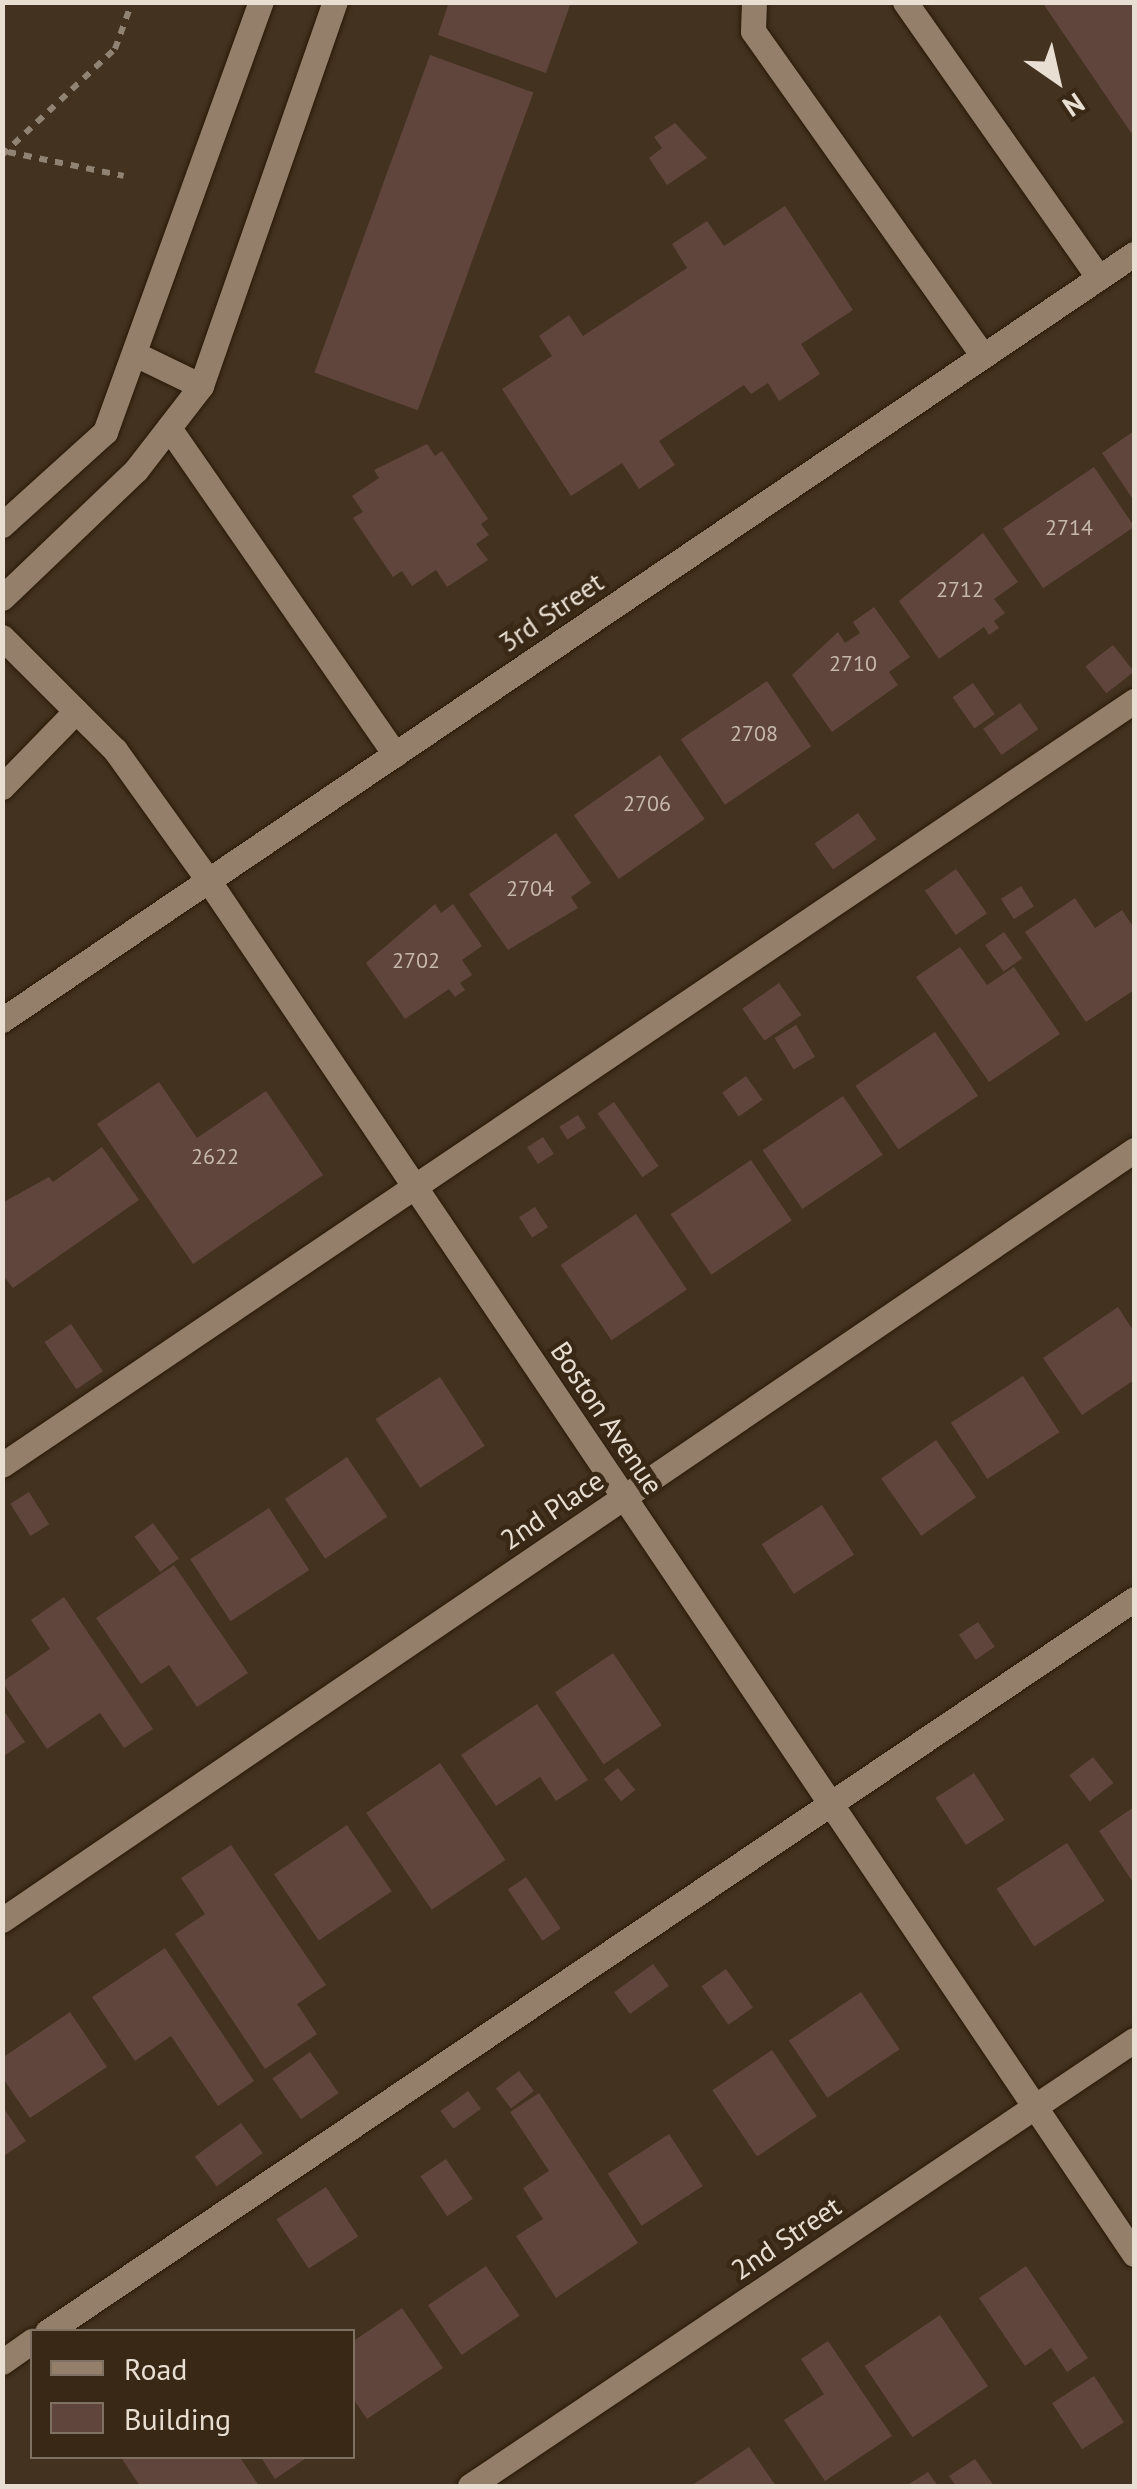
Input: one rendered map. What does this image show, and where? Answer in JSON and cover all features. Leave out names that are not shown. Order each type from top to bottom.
[{"type":"street","points":[[2,525],[104,432],[261,2]]},
{"type":"street","points":[[2,598],[136,470],[201,386],[336,2]]},
{"type":"street","points":[[754,2],[752,30],[983,356]]},
{"type":"street","points":[[905,2],[1098,278]]},
{"type":"street","name":"3rd Street","points":[[2,1020],[1134,254]]},
{"type":"street","points":[[135,354],[201,386]]},
{"type":"street","points":[[168,428],[394,754]]},
{"type":"street","name":"Boston Avenue","points":[[2,637],[115,750],[208,880],[1134,2254]]},
{"type":"street","points":[[2,1466],[1134,701]]},
{"type":"street","points":[[2,787],[76,711]]},
{"type":"street","name":"2nd Place","points":[[2,1920],[1134,1150]]},
{"type":"street","points":[[51,2329],[1134,1599]]},
{"type":"street","name":"2nd Street","points":[[470,2486],[1134,2040]]},
{"type":"street","points":[[2,2362],[30,2342]]},
{"type":"path","points":[[4,153],[116,49],[132,2]]},
{"type":"path","points":[[4,153],[124,176]]},
{"type":"building","points":[[449,2],[571,2],[546,73],[438,35]]},
{"type":"building","points":[[1042,2],[1134,2],[1134,137]]},
{"type":"building","points":[[430,55],[533,93],[418,410],[314,373]]},
{"type":"building","points":[[675,123],[707,158],[667,185],[649,158],[662,148],[654,137]]},
{"type":"building","points":[[785,206],[853,310],[801,344],[820,374],[779,401],[768,383],[751,394],[744,385],[659,441],[675,465],[639,489],[622,463],[571,496],[502,389],[552,356],[539,336],[569,315],[583,336],[687,268],[672,244],[707,221],[724,246]]},
{"type":"building","points":[[1134,431],[1134,501],[1102,453]]},
{"type":"building","points":[[427,444],[435,456],[442,451],[488,519],[481,524],[489,535],[476,544],[488,560],[447,587],[436,570],[412,586],[402,571],[393,577],[353,518],[363,512],[352,496],[379,478],[374,470]]},
{"type":"building","points":[[1094,467],[1134,527],[1043,588],[1003,529]]},
{"type":"building","points":[[983,533],[1018,582],[994,599],[1005,613],[994,621],[999,628],[989,635],[984,627],[939,659],[899,601]]},
{"type":"building","points":[[874,607],[910,657],[889,672],[898,685],[832,732],[792,675],[838,632],[845,643],[860,633],[853,622]]},
{"type":"building","points":[[1113,645],[1134,672],[1106,693],[1085,667]]},
{"type":"building","points":[[767,681],[811,746],[725,805],[681,739]]},
{"type":"building","points":[[973,683],[995,714],[974,728],[953,697]]},
{"type":"building","points":[[1020,703],[1038,729],[1001,755],[983,729]]},
{"type":"building","points":[[660,755],[705,819],[619,879],[574,815]]},
{"type":"building","points":[[858,813],[876,839],[833,870],[815,843]]},
{"type":"building","points":[[556,833],[591,883],[571,897],[578,908],[508,950],[469,894]]},
{"type":"building","points":[[956,869],[987,913],[956,935],[925,891]]},
{"type":"building","points":[[1021,886],[1034,906],[1014,919],[1001,899]]},
{"type":"building","points":[[1075,898],[1095,928],[1122,910],[1134,928],[1134,990],[1086,1022],[1025,932]]},
{"type":"building","points":[[435,904],[441,913],[453,904],[482,946],[462,960],[472,975],[460,983],[465,990],[455,997],[449,989],[405,1019],[366,963]]},
{"type":"building","points":[[1004,932],[1022,958],[1004,971],[985,945]]},
{"type":"building","points":[[960,947],[987,985],[1014,967],[1060,1034],[989,1082],[916,977]]},
{"type":"building","points":[[779,983],[801,1015],[765,1041],[742,1009]]},
{"type":"building","points":[[796,1025],[815,1057],[794,1070],[775,1038]]},
{"type":"building","points":[[935,1032],[978,1096],[898,1150],[855,1086]]},
{"type":"building","points":[[746,1076],[763,1100],[739,1116],[722,1093]]},
{"type":"building","points":[[159,1082],[197,1138],[266,1091],[323,1175],[193,1264],[97,1124]]},
{"type":"building","points":[[843,1096],[883,1155],[802,1209],[763,1150]]},
{"type":"building","points":[[614,1102],[659,1166],[642,1177],[598,1113]]},
{"type":"building","points":[[578,1115],[586,1128],[567,1139],[559,1127]]},
{"type":"building","points":[[543,1137],[554,1154],[538,1164],[527,1147]]},
{"type":"building","points":[[102,1147],[139,1200],[13,1288],[2,1274],[2,1203],[49,1177],[53,1182]]},
{"type":"building","points":[[751,1160],[792,1221],[711,1275],[671,1214]]},
{"type":"building","points":[[535,1207],[548,1227],[532,1237],[519,1217]]},
{"type":"building","points":[[636,1214],[687,1289],[611,1340],[561,1265]]},
{"type":"building","points":[[1118,1307],[1134,1332],[1134,1380],[1082,1415],[1043,1358]]},
{"type":"building","points":[[71,1324],[103,1371],[76,1389],[44,1342]]},
{"type":"building","points":[[1023,1376],[1059,1432],[987,1479],[951,1423]]},
{"type":"building","points":[[440,1377],[485,1446],[420,1488],[375,1419]]},
{"type":"building","points":[[936,1440],[976,1497],[921,1536],[881,1478]]},
{"type":"building","points":[[347,1457],[387,1517],[325,1559],[285,1499]]},
{"type":"building","points":[[29,1492],[49,1524],[30,1536],[10,1504]]},
{"type":"building","points":[[822,1505],[854,1554],[794,1594],[762,1544]]},
{"type":"building","points":[[269,1508],[309,1570],[230,1621],[190,1559]]},
{"type":"building","points":[[153,1523],[179,1559],[160,1572],[134,1537]]},
{"type":"building","points":[[174,1565],[248,1673],[197,1707],[169,1665],[141,1684],[96,1618]]},
{"type":"building","points":[[64,1597],[153,1729],[124,1748],[100,1713],[47,1749],[2,1682],[50,1649],[31,1620]]},
{"type":"building","points":[[978,1622],[995,1647],[976,1660],[959,1635]]},
{"type":"building","points":[[613,1653],[662,1725],[604,1764],[555,1692]]},
{"type":"building","points":[[537,1704],[588,1780],[556,1801],[540,1777],[496,1806],[461,1755]]},
{"type":"building","points":[[2,1708],[25,1742],[2,1757]]},
{"type":"building","points":[[1093,1757],[1113,1783],[1090,1801],[1069,1775]]},
{"type":"building","points":[[440,1763],[505,1860],[432,1910],[366,1813]]},
{"type":"building","points":[[618,1768],[635,1790],[621,1801],[604,1779]]},
{"type":"building","points":[[974,1773],[1004,1820],[966,1845],[935,1798]]},
{"type":"building","points":[[1134,1807],[1134,1884],[1099,1831]]},
{"type":"building","points":[[347,1825],[392,1891],[319,1941],[274,1874]]},
{"type":"building","points":[[1067,1843],[1105,1901],[1034,1947],[997,1889]]},
{"type":"building","points":[[231,1845],[326,1985],[297,2004],[317,2034],[265,2069],[175,1934],[205,1914],[181,1878]]},
{"type":"building","points":[[526,1877],[561,1928],[542,1941],[508,1889]]},
{"type":"building","points":[[165,1948],[254,2081],[218,2106],[171,2036],[135,2061],[92,1997]]},
{"type":"building","points":[[653,1964],[669,1986],[630,2014],[614,1992]]},
{"type":"building","points":[[726,1969],[753,2008],[728,2025],[701,1986]]},
{"type":"building","points":[[861,1992],[900,2049],[827,2098],[789,2041]]},
{"type":"building","points":[[70,2012],[107,2067],[30,2118],[2,2077],[2,2058]]},
{"type":"building","points":[[772,2050],[817,2116],[757,2157],[712,2090]]},
{"type":"building","points":[[310,2052],[339,2093],[301,2119],[272,2078]]},
{"type":"building","points":[[519,2071],[534,2091],[511,2108],[496,2088]]},
{"type":"building","points":[[468,2091],[481,2109],[453,2129],[440,2111]]},
{"type":"building","points":[[539,2093],[638,2243],[556,2298],[516,2236],[543,2219],[523,2188],[549,2171],[510,2112]]},
{"type":"building","points":[[2,2106],[26,2141],[2,2157]]},
{"type":"building","points":[[241,2123],[263,2153],[217,2186],[195,2157]]},
{"type":"building","points":[[669,2134],[703,2186],[642,2226],[608,2174]]},
{"type":"building","points":[[446,2159],[473,2199],[447,2216],[420,2176]]},
{"type":"building","points":[[326,2187],[358,2236],[309,2269],[277,2219]]},
{"type":"building","points":[[486,2266],[520,2316],[462,2355],[428,2305]]},
{"type":"building","points":[[1026,2266],[1088,2358],[1067,2372],[1051,2348],[1025,2366],[979,2298]]},
{"type":"building","points":[[402,2308],[443,2368],[367,2419],[355,2401],[355,2340]]},
{"type":"building","points":[[940,2315],[988,2386],[913,2437],[865,2366]]},
{"type":"building","points":[[828,2341],[892,2436],[825,2481],[784,2420],[824,2394],[801,2359]]},
{"type":"building","points":[[1094,2376],[1124,2422],[1082,2449],[1052,2403]]},
{"type":"building","points":[[749,2447],[776,2486],[691,2486]]},
{"type":"building","points":[[122,2459],[241,2459],[259,2486],[140,2486]]},
{"type":"building","points":[[262,2459],[305,2459],[275,2479]]},
{"type":"building","points":[[975,2459],[994,2486],[956,2486],[949,2476]]},
{"type":"building","points":[[928,2472],[938,2486],[906,2486]]}]
